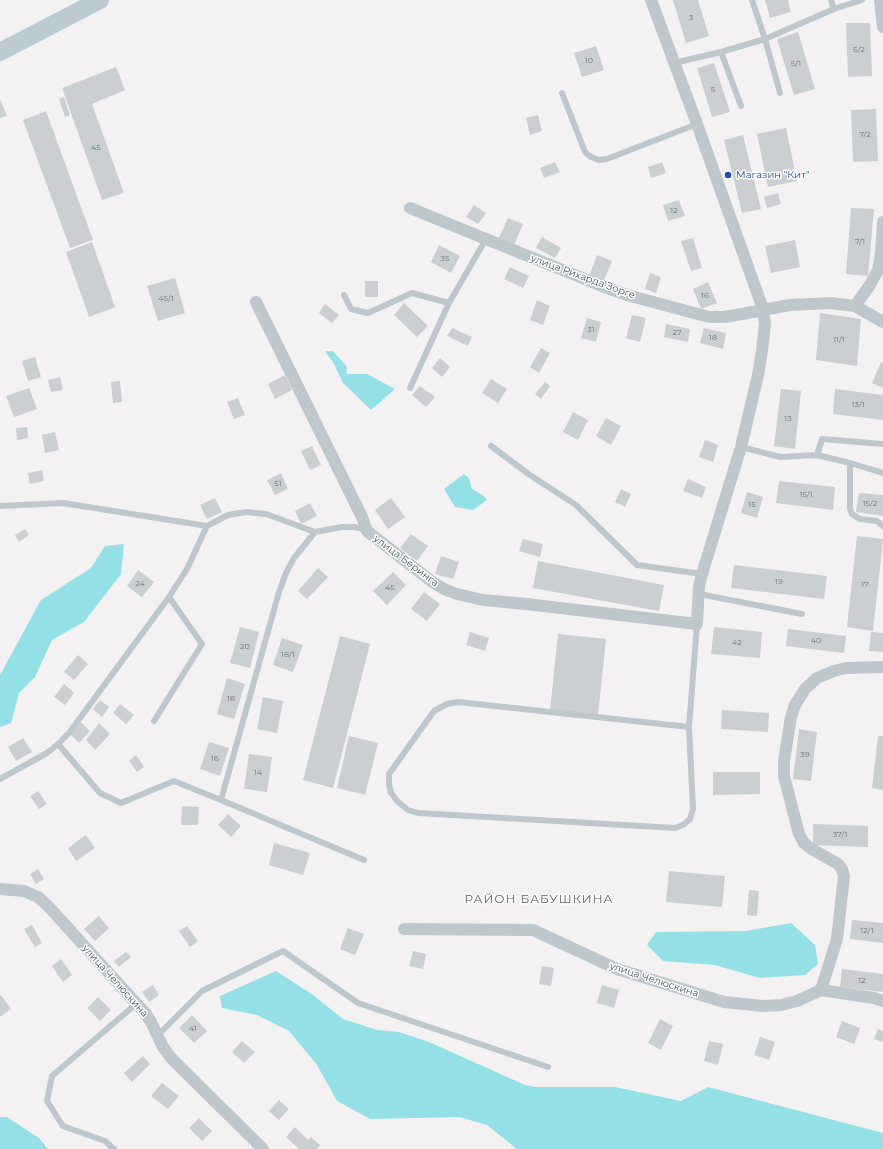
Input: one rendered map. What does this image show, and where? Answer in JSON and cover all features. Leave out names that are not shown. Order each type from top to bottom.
[{"type":"main road","points":[[0,52],[100,0]]},
{"type":"street","points":[[651,0],[763,309],[764,324],[762,351],[758,375],[741,447],[702,574],[697,624]]},
{"type":"street","points":[[880,0],[883,26]]},
{"type":"street","name":"улица Рихарда Зорге","points":[[410,208],[602,286],[627,295],[709,317],[724,317],[790,304],[830,303],[855,306]]},
{"type":"street","points":[[883,222],[881,254],[878,270],[870,285],[855,306],[883,322]]},
{"type":"street","name":"улица Беринга","points":[[256,302],[362,517],[367,531],[431,581],[444,589],[457,594],[482,600],[697,624]]},
{"type":"street","points":[[883,666],[846,668],[834,671],[817,678],[805,689],[795,705],[791,717],[784,761],[784,776],[799,834],[810,848],[838,864],[842,869],[844,876],[837,939],[821,990],[874,998],[883,1001]]},
{"type":"street","name":"улица Челюскина","points":[[0,889],[24,891],[38,897],[49,907],[152,1022],[163,1047],[171,1058],[263,1149]]},
{"type":"street","name":"улица Челюскина","points":[[404,929],[533,930],[618,969],[724,1002],[763,1006],[781,1005],[797,1001],[821,990]]},
{"type":"lane","points":[[752,0],[765,39],[780,93]]},
{"type":"lane","points":[[831,0],[834,9]]},
{"type":"lane","points":[[674,63],[721,52],[765,39],[834,9],[862,0]]},
{"type":"lane","points":[[721,52],[741,106]]},
{"type":"lane","points":[[562,93],[585,152],[591,157],[599,160],[607,159],[697,124]]},
{"type":"lane","points":[[410,388],[449,303],[486,239]]},
{"type":"lane","points":[[344,295],[351,309],[368,313],[412,293],[449,303]]},
{"type":"lane","points":[[817,455],[822,439],[883,444]]},
{"type":"lane","points":[[491,446],[530,475],[576,505],[637,565],[702,574]]},
{"type":"lane","points":[[741,447],[780,457],[817,455],[883,473]]},
{"type":"lane","points":[[850,463],[850,509],[852,514],[860,520],[877,521],[883,526]]},
{"type":"lane","points":[[0,506],[63,503],[207,526]]},
{"type":"lane","points":[[0,779],[47,753],[69,733],[169,597],[186,569],[207,526],[228,515],[246,512],[266,514],[315,532],[342,527],[355,527],[367,531]]},
{"type":"lane","points":[[221,800],[286,573],[294,558],[315,532]]},
{"type":"lane","points":[[699,594],[802,614]]},
{"type":"lane","points":[[154,721],[202,644],[169,597]]},
{"type":"lane","points":[[689,727],[458,702],[447,704],[434,711],[389,774],[389,784],[391,793],[398,802],[408,810],[418,813],[675,828],[683,825],[690,819],[693,809],[689,727],[697,624]]},
{"type":"lane","points":[[58,744],[100,793],[121,803],[174,782],[364,860]]},
{"type":"lane","points":[[158,1035],[202,991],[283,951],[358,1003],[548,1067]]},
{"type":"lane","points":[[114,1149],[105,1140],[63,1126],[47,1101],[52,1076],[136,1004]]},
{"type":"water","points":[[325,351],[333,351],[347,367],[346,374],[367,374],[395,389],[371,410],[343,383],[334,364]]},
{"type":"water","points":[[464,474],[469,478],[472,489],[484,496],[487,500],[473,510],[455,507],[444,489]]},
{"type":"water","points":[[124,544],[121,574],[84,622],[52,640],[35,677],[19,693],[11,723],[0,727],[0,675],[41,600],[91,568],[105,546]]},
{"type":"water","points":[[791,923],[815,945],[818,964],[805,975],[760,978],[715,965],[663,961],[647,945],[656,932],[746,931]]},
{"type":"water","points":[[276,971],[313,995],[343,1019],[377,1030],[399,1032],[429,1042],[525,1085],[536,1087],[615,1087],[681,1101],[708,1087],[883,1133],[883,1149],[517,1149],[487,1125],[459,1117],[370,1119],[337,1101],[317,1065],[289,1031],[257,1015],[222,1008],[220,996]]},
{"type":"water","points":[[0,1117],[7,1117],[39,1138],[48,1149],[0,1149]]},
{"type":"building","points":[[673,0],[698,0],[709,36],[686,43]]},
{"type":"building","points":[[765,0],[788,0],[791,12],[770,18]]},
{"type":"building","points":[[846,23],[870,23],[872,76],[848,77]]},
{"type":"building","points":[[798,32],[815,89],[794,95],[777,39]]},
{"type":"building","points":[[596,46],[604,70],[582,77],[574,53]]},
{"type":"building","points":[[714,63],[730,112],[712,117],[697,68]]},
{"type":"building","points":[[116,67],[125,90],[92,104],[124,193],[102,200],[62,88]]},
{"type":"building","points":[[64,97],[70,115],[65,117],[59,99]]},
{"type":"building","points":[[0,99],[7,116],[0,118]]},
{"type":"building","points":[[876,109],[878,161],[853,162],[851,110]]},
{"type":"building","points":[[46,111],[93,240],[70,248],[23,120]]},
{"type":"building","points":[[538,115],[542,131],[530,135],[526,118]]},
{"type":"building","points":[[786,128],[797,181],[768,187],[757,134]]},
{"type":"building","points":[[743,135],[761,209],[742,213],[724,140]]},
{"type":"building","points":[[555,162],[560,172],[544,178],[540,168]]},
{"type":"building","points":[[662,162],[666,173],[651,178],[648,167]]},
{"type":"building","points":[[778,193],[781,204],[767,208],[764,197]]},
{"type":"building","points":[[679,200],[685,216],[668,221],[663,205]]},
{"type":"building","points":[[474,205],[486,213],[478,224],[466,217]]},
{"type":"building","points":[[851,208],[874,209],[868,276],[846,274]]},
{"type":"building","points":[[508,218],[523,224],[513,247],[498,240]]},
{"type":"building","points":[[542,237],[561,248],[555,258],[536,248]]},
{"type":"building","points":[[693,238],[702,268],[691,271],[681,241]]},
{"type":"building","points":[[795,240],[800,267],[771,273],[765,246]]},
{"type":"building","points":[[92,242],[115,307],[89,317],[66,252]]},
{"type":"building","points":[[439,245],[460,256],[451,273],[431,262]]},
{"type":"building","points":[[597,255],[612,261],[602,284],[588,279]]},
{"type":"building","points":[[510,267],[529,276],[523,288],[504,279]]},
{"type":"building","points":[[650,273],[661,277],[656,293],[645,289]]},
{"type":"building","points":[[175,278],[185,313],[158,321],[147,286]]},
{"type":"building","points":[[365,281],[378,281],[378,297],[365,297]]},
{"type":"building","points":[[708,282],[717,303],[701,309],[693,289]]},
{"type":"building","points":[[537,300],[550,306],[543,325],[530,320]]},
{"type":"building","points":[[404,303],[428,326],[417,337],[394,315]]},
{"type":"building","points":[[325,304],[339,315],[332,323],[319,313]]},
{"type":"building","points":[[820,313],[861,319],[857,366],[816,360]]},
{"type":"building","points":[[632,315],[646,318],[640,342],[626,338]]},
{"type":"building","points":[[587,318],[601,322],[596,342],[581,338]]},
{"type":"building","points":[[666,324],[690,329],[688,342],[664,337]]},
{"type":"building","points":[[452,328],[472,337],[468,346],[447,336]]},
{"type":"building","points":[[704,328],[726,333],[723,349],[700,343]]},
{"type":"building","points":[[541,348],[550,353],[539,373],[530,367]]},
{"type":"building","points":[[35,357],[41,377],[28,381],[22,361]]},
{"type":"building","points":[[440,358],[450,367],[442,377],[432,368]]},
{"type":"building","points":[[881,362],[883,363],[883,388],[872,383]]},
{"type":"building","points":[[285,375],[292,390],[275,399],[268,384]]},
{"type":"building","points":[[60,377],[63,390],[51,392],[48,380]]},
{"type":"building","points":[[491,379],[507,389],[498,403],[482,393]]},
{"type":"building","points":[[120,381],[122,402],[113,403],[111,382]]},
{"type":"building","points":[[545,382],[550,386],[541,399],[535,394]]},
{"type":"building","points":[[420,386],[435,397],[426,407],[412,395]]},
{"type":"building","points":[[29,388],[37,409],[14,417],[6,396]]},
{"type":"building","points":[[781,389],[801,391],[795,449],[774,446]]},
{"type":"building","points":[[835,389],[883,395],[883,420],[833,414]]},
{"type":"building","points":[[238,398],[245,415],[234,419],[227,402]]},
{"type":"building","points":[[573,412],[588,420],[578,440],[563,432]]},
{"type":"building","points":[[606,418],[621,426],[611,445],[596,436]]},
{"type":"building","points":[[27,427],[28,438],[17,440],[16,428]]},
{"type":"building","points":[[55,432],[59,450],[45,453],[42,435]]},
{"type":"building","points":[[705,440],[718,445],[713,462],[699,457]]},
{"type":"building","points":[[312,446],[321,465],[310,470],[301,451]]},
{"type":"building","points":[[42,470],[44,481],[30,484],[28,473]]},
{"type":"building","points":[[281,473],[288,489],[275,495],[267,480]]},
{"type":"building","points":[[688,479],[706,487],[702,498],[683,491]]},
{"type":"building","points":[[779,481],[835,487],[833,510],[776,503]]},
{"type":"building","points":[[621,489],[631,494],[625,507],[615,502]]},
{"type":"building","points":[[747,492],[763,497],[757,518],[741,513]]},
{"type":"building","points":[[859,493],[883,495],[883,516],[856,512]]},
{"type":"building","points":[[215,498],[222,512],[207,519],[200,505]]},
{"type":"building","points":[[391,498],[405,517],[388,529],[375,510]]},
{"type":"building","points":[[310,503],[317,516],[301,524],[295,511]]},
{"type":"building","points":[[25,529],[29,535],[19,542],[15,535]]},
{"type":"building","points":[[411,534],[428,546],[417,561],[400,548]]},
{"type":"building","points":[[857,536],[883,539],[873,631],[847,627]]},
{"type":"building","points":[[523,539],[543,544],[540,557],[519,551]]},
{"type":"building","points":[[441,556],[459,562],[453,579],[435,574]]},
{"type":"building","points":[[538,561],[664,585],[659,611],[533,588]]},
{"type":"building","points":[[734,565],[827,576],[824,599],[731,588]]},
{"type":"building","points":[[318,568],[328,577],[307,599],[298,591]]},
{"type":"building","points":[[138,570],[154,582],[142,597],[127,586]]},
{"type":"building","points":[[393,572],[406,585],[387,605],[373,591]]},
{"type":"building","points":[[424,592],[440,604],[427,621],[411,609]]},
{"type":"building","points":[[240,627],[259,632],[250,668],[230,663]]},
{"type":"building","points":[[714,627],[762,632],[760,658],[711,654]]},
{"type":"building","points":[[788,629],[846,636],[844,653],[786,646]]},
{"type":"building","points":[[470,632],[489,638],[485,651],[466,645]]},
{"type":"building","points":[[871,632],[883,633],[883,652],[869,651]]},
{"type":"building","points":[[558,634],[606,639],[598,715],[550,711]]},
{"type":"building","points":[[340,636],[370,644],[333,788],[303,780]]},
{"type":"building","points":[[282,638],[303,645],[293,672],[273,665]]},
{"type":"building","points":[[78,655],[88,664],[74,680],[64,672]]},
{"type":"building","points":[[227,678],[245,684],[234,719],[217,714]]},
{"type":"building","points":[[64,684],[74,693],[65,705],[54,697]]},
{"type":"building","points":[[263,697],[283,701],[277,733],[257,729]]},
{"type":"building","points":[[100,700],[109,707],[102,717],[93,709]]},
{"type":"building","points":[[120,704],[134,715],[126,724],[113,713]]},
{"type":"building","points":[[722,710],[769,713],[768,732],[721,729]]},
{"type":"building","points":[[81,722],[90,731],[79,743],[71,735]]},
{"type":"building","points":[[99,723],[110,734],[95,750],[86,740]]},
{"type":"building","points":[[799,729],[817,732],[811,781],[793,779]]},
{"type":"building","points":[[349,736],[378,743],[365,795],[337,788]]},
{"type":"building","points":[[878,736],[883,736],[883,790],[872,788]]},
{"type":"building","points":[[23,738],[32,752],[16,761],[8,747]]},
{"type":"building","points":[[209,742],[229,748],[220,776],[200,769]]},
{"type":"building","points":[[249,754],[272,757],[267,792],[244,789]]},
{"type":"building","points":[[136,755],[144,767],[137,772],[129,761]]},
{"type":"building","points":[[713,772],[760,772],[760,794],[713,795]]},
{"type":"building","points":[[38,791],[47,804],[39,809],[30,796]]},
{"type":"building","points":[[182,806],[199,807],[198,825],[181,825]]},
{"type":"building","points":[[228,814],[241,826],[231,837],[218,825]]},
{"type":"building","points":[[813,824],[868,826],[868,847],[813,845]]},
{"type":"building","points":[[86,835],[95,848],[76,861],[68,848]]},
{"type":"building","points":[[274,843],[310,853],[303,875],[269,865]]},
{"type":"building","points":[[38,869],[44,879],[36,884],[30,874]]},
{"type":"building","points":[[669,871],[725,876],[722,907],[666,902]]},
{"type":"building","points":[[749,890],[759,891],[757,916],[747,915]]},
{"type":"building","points":[[99,916],[109,928],[95,941],[84,929]]},
{"type":"building","points":[[852,920],[883,923],[883,943],[850,939]]},
{"type":"building","points":[[32,925],[42,943],[35,947],[24,929]]},
{"type":"building","points":[[187,926],[198,941],[190,947],[179,931]]},
{"type":"building","points":[[348,928],[364,934],[355,955],[340,949]]},
{"type":"building","points":[[413,951],[426,954],[423,969],[409,966]]},
{"type":"building","points":[[126,952],[131,957],[119,967],[114,961]]},
{"type":"building","points":[[61,959],[72,975],[63,982],[52,966]]},
{"type":"building","points":[[542,966],[554,968],[551,986],[539,984]]},
{"type":"building","points":[[842,969],[883,974],[883,992],[840,987]]},
{"type":"building","points":[[153,985],[159,995],[149,1002],[142,992]]},
{"type":"building","points":[[602,985],[619,990],[614,1008],[597,1003]]},
{"type":"building","points":[[1,995],[11,1009],[0,1017],[0,996]]},
{"type":"building","points":[[98,997],[111,1010],[100,1021],[87,1008]]},
{"type":"building","points":[[192,1015],[207,1031],[194,1043],[179,1028]]},
{"type":"building","points":[[660,1019],[673,1026],[661,1050],[648,1043]]},
{"type":"building","points":[[842,1021],[860,1028],[854,1044],[836,1037]]},
{"type":"building","points":[[878,1029],[883,1031],[883,1042],[874,1039]]},
{"type":"building","points":[[760,1037],[775,1042],[769,1060],[754,1055]]},
{"type":"building","points":[[242,1041],[255,1052],[244,1063],[232,1052]]},
{"type":"building","points":[[709,1041],[723,1044],[718,1065],[704,1061]]},
{"type":"building","points":[[143,1056],[150,1064],[132,1082],[124,1073]]},
{"type":"building","points":[[162,1083],[179,1096],[168,1109],[151,1096]]},
{"type":"building","points":[[279,1100],[289,1109],[279,1120],[269,1111]]},
{"type":"building","points":[[199,1118],[212,1131],[202,1141],[189,1128]]},
{"type":"building","points":[[295,1127],[308,1140],[311,1137],[320,1145],[317,1149],[299,1149],[286,1137]]},
{"type":"place","name":"Магазин \"Кит\"","points":[[728,175]]},
{"type":"district","name":"РАЙОН БАБУШКИНА","points":[[539,899]]}]
